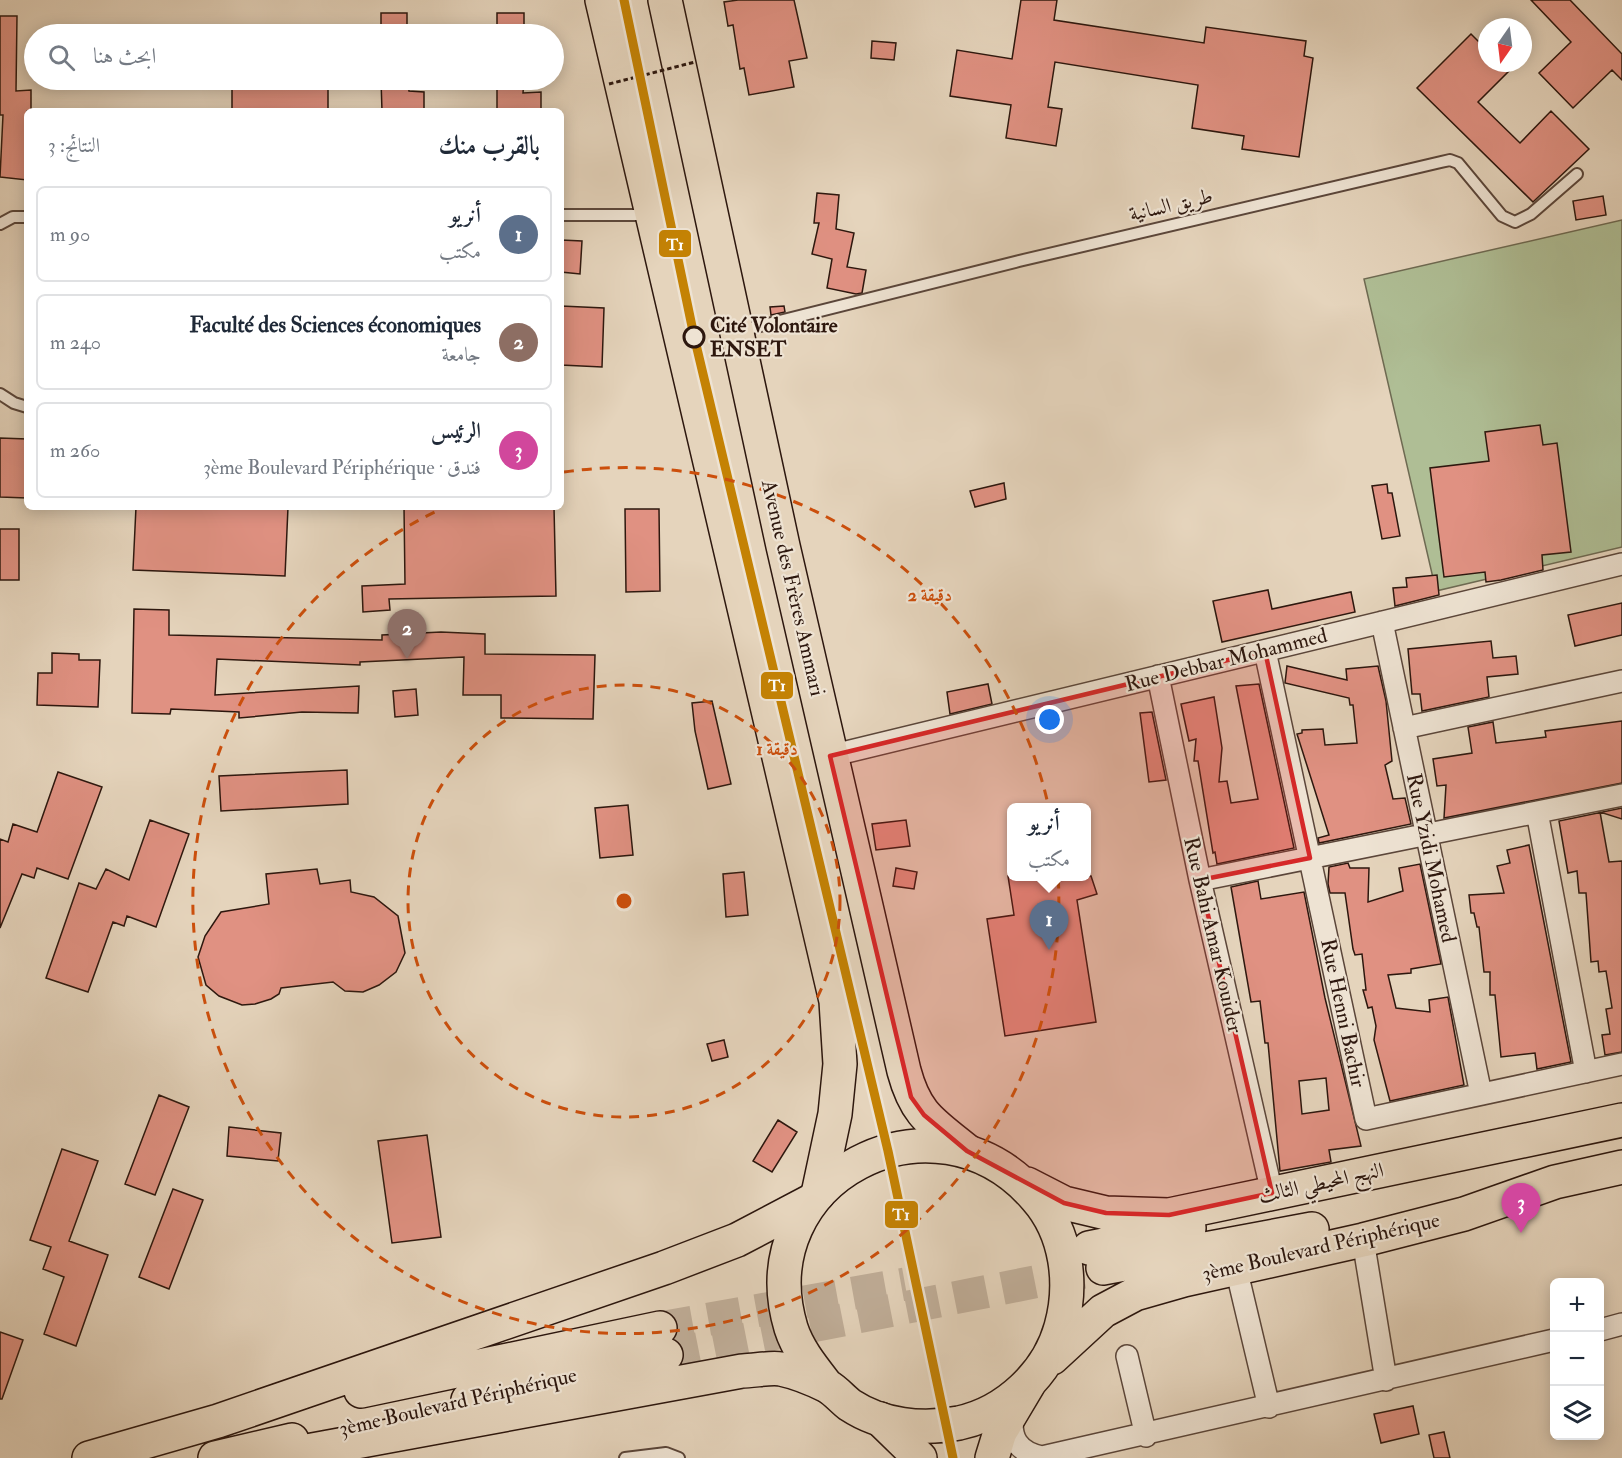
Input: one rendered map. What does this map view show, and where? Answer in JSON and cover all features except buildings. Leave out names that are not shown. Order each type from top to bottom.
[{"type":"main road","points":[[602,0],[836,1001],[840,1064],[836,1113],[816,1197],[793,1240],[787,1262],[785,1296],[796,1339],[806,1359],[827,1386],[852,1406],[880,1419],[915,1426],[961,1423],[1002,1404],[1029,1385]]},
{"type":"main road","name":"Avenue des Frères Ammari","points":[[665,0],[830,756],[911,1097],[924,1115],[967,1151]]},
{"type":"main road","name":"النهج المحيطي الثالث","points":[[1022,1182],[1064,1203],[1106,1212],[1168,1215],[1622,1120]]},
{"type":"main road","name":"3ème Boulevard Périphérique","points":[[1092,1259],[1360,1195],[1622,1137]]},
{"type":"main road","points":[[89,1458],[218,1420],[664,1268],[737,1240],[816,1197],[838,1175],[861,1160],[888,1150],[941,1145],[967,1151],[996,1163],[1022,1182],[1050,1217],[1062,1246],[1068,1278],[1066,1309],[1057,1340],[999,1432],[992,1458]]},
{"type":"main road","name":"3ème Boulevard Périphérique","points":[[1029,1385],[1103,1311],[1135,1294],[1464,1214],[1555,1182],[1622,1167]]},
{"type":"main road","name":"النهج المحيطي الثالث","points":[[1092,1259],[1555,1182]]},
{"type":"main road","name":"3ème Boulevard Périphérique","points":[[215,1458],[663,1341],[218,1420]]},
{"type":"main road","points":[[269,1458],[742,1371],[781,1369],[827,1386]]},
{"type":"main road","points":[[880,1419],[920,1458]]},
{"type":"street","name":"Rue Debbar Mohammed","points":[[830,756],[1622,564]]},
{"type":"street","name":"Rue Yzidi Mohamed","points":[[1382,622],[1481,1094]]},
{"type":"street","name":"Rue Henni Bachir","points":[[1265,651],[1366,1119],[1622,1064]]},
{"type":"street","name":"Rue Bahi Amar Kouider","points":[[1158,676],[1200,880],[1272,1193]]},
{"type":"street","points":[[1404,728],[1622,681]]},
{"type":"street","points":[[1200,880],[1622,795]]},
{"type":"street","points":[[1538,812],[1586,1072]]},
{"type":"street","points":[[1363,1240],[1386,1380]]},
{"type":"street","points":[[1236,1268],[1269,1407]]},
{"type":"street","points":[[1604,1329],[1622,1324]]},
{"type":"street","points":[[1029,1385],[1012,1432],[1018,1447],[1029,1454],[1042,1457],[1146,1436],[1550,1341]]},
{"type":"street","points":[[1127,1356],[1146,1436]]},
{"type":"lane","name":"طريق السانية","points":[[737,332],[1019,261],[1450,160],[1458,164],[1502,216],[1515,222],[1531,214],[1577,174]]},
{"type":"lane","points":[[564,215],[653,215]]},
{"type":"lane","points":[[0,224],[13,217],[24,217]]},
{"type":"lane","points":[[0,394],[24,406]]},
{"type":"lane","points":[[625,1458],[666,1453],[679,1458]]},
{"type":"path","points":[[609,84],[695,62]]},
{"type":"highlighted area","points":[[1265,651],[1310,858],[1200,880],[1272,1193],[1169,1215],[1106,1213],[1064,1203],[967,1151],[924,1115],[911,1097],[830,756]]},
{"type":"green space","points":[[1622,220],[1622,547],[1436,591],[1364,279]]},
{"type":"tunnel","points":[[666,1355],[1095,1270]]},
{"type":"tunnel","points":[[660,1328],[905,1284]]},
{"type":"transit line","name":"T1","points":[[624,0],[694,336],[888,1151],[953,1458]]},
{"type":"place","name":"Cité Volontaire ENSET","points":[[694,337]]},
{"type":"place","name":"Faculté des Sciences économiques","points":[[407,659]]},
{"type":"place","name":"أنريو","points":[[1049,950]]},
{"type":"place","name":"الرئيس","points":[[1521,1233]]}]
